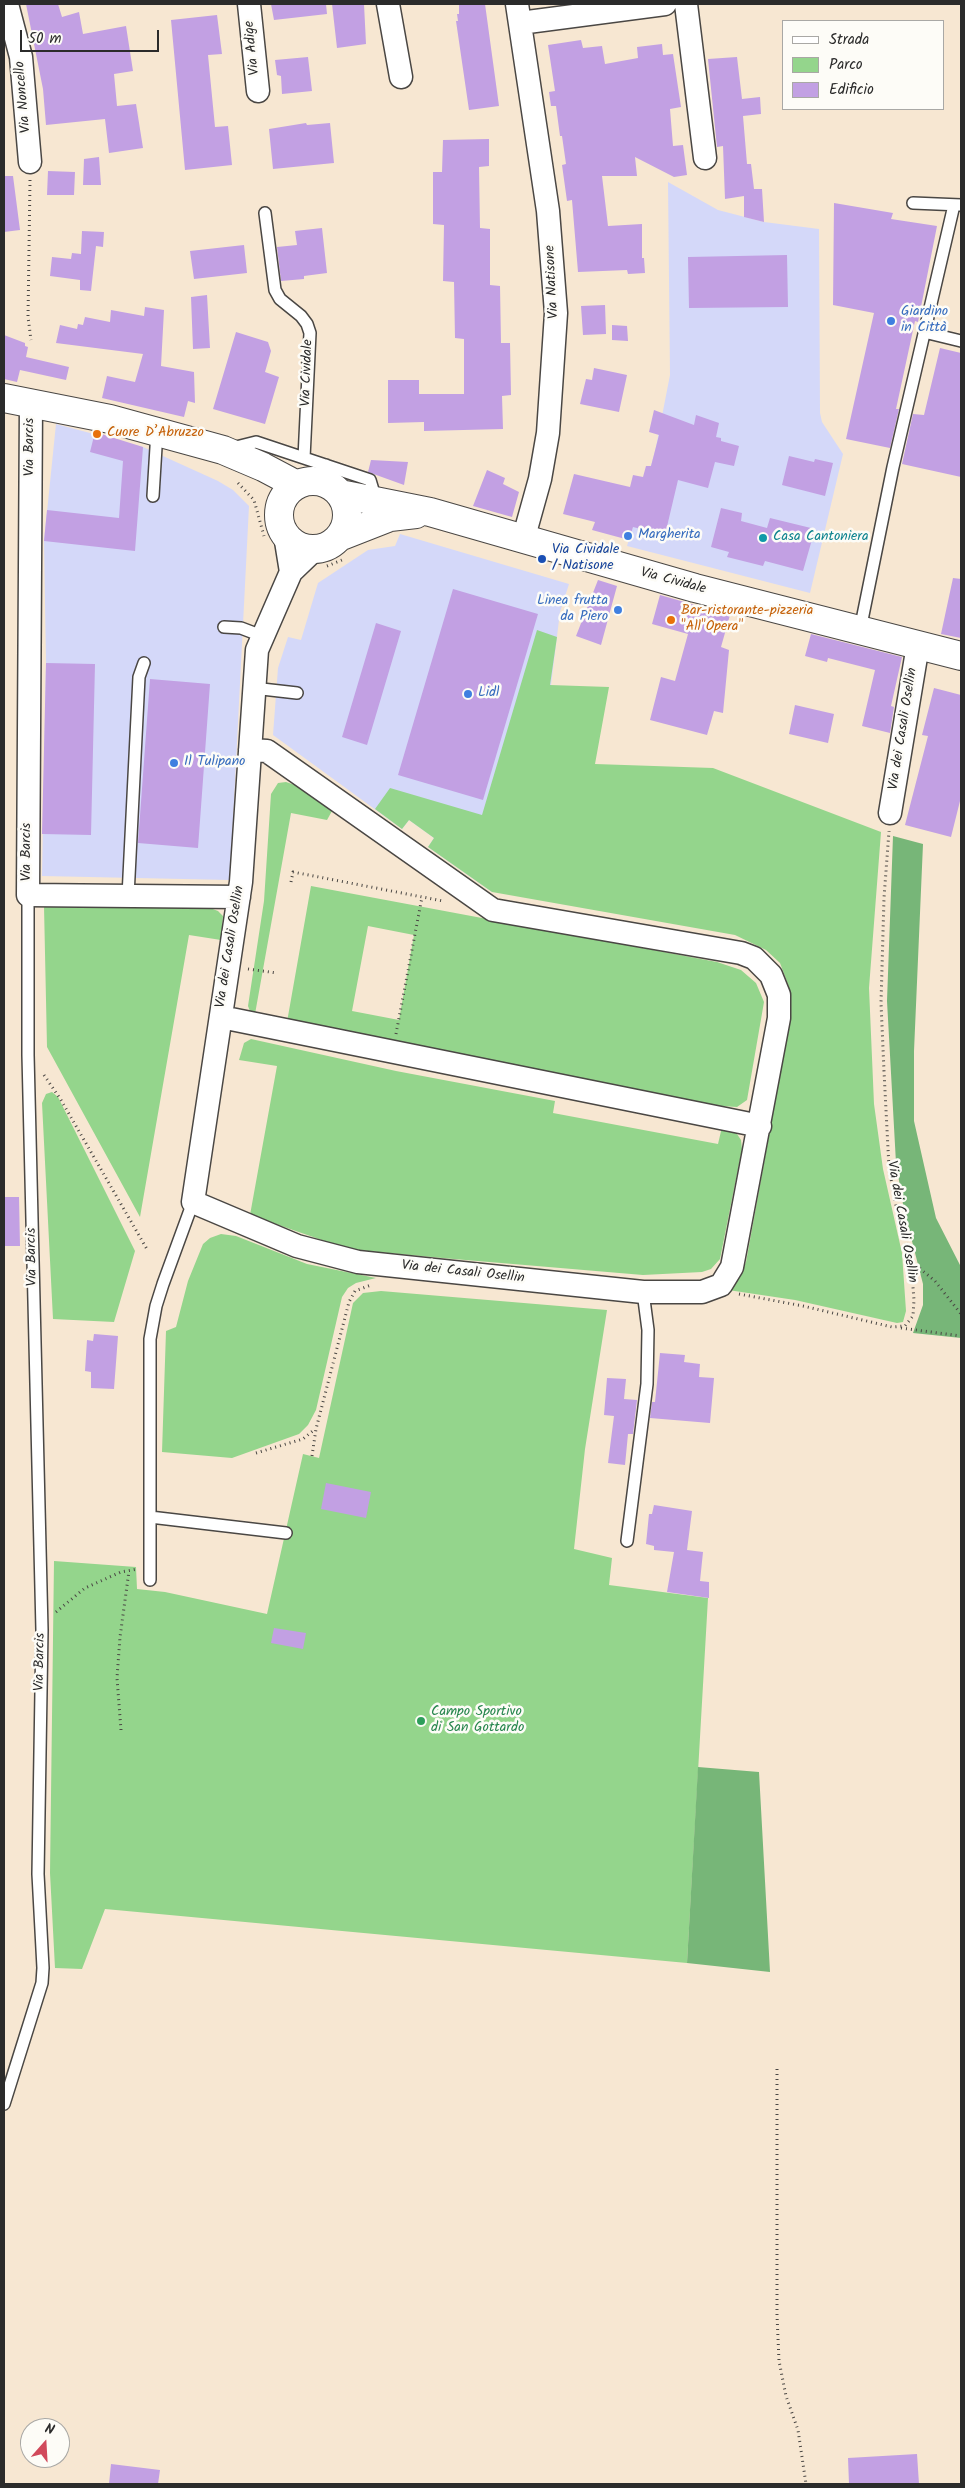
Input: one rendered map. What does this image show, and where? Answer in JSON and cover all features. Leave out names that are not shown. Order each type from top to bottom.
[{"type":"main road","points":[[4,398],[157,431],[296,486],[289,492],[277,528]]},
{"type":"main road","points":[[234,463],[264,478],[276,496],[277,528]]},
{"type":"main road","name":"Via Cividale","points":[[296,486],[306,482],[330,481],[376,500],[430,512],[695,588],[961,656]]},
{"type":"main road","points":[[330,481],[347,511],[344,547]]},
{"type":"main road","name":"Via Cividale","points":[[317,559],[332,543],[344,547],[390,517],[430,512]]},
{"type":"main road","points":[[277,528],[317,559]]},
{"type":"street","name":"Via Noncello","points":[[7,4],[21,57],[30,162]]},
{"type":"street","name":"Via Adige","points":[[249,4],[258,91]]},
{"type":"street","points":[[388,4],[400,77]]},
{"type":"street","name":"Via Natisone","points":[[523,540],[540,479],[548,433],[556,313],[548,211],[518,14],[665,4]]},
{"type":"street","points":[[686,4],[705,158]]},
{"type":"street","name":"Via Barcis","points":[[28,894],[31,403]]},
{"type":"street","points":[[277,528],[290,572]]},
{"type":"street","name":"Via dei Casali Osellin","points":[[317,559],[290,572],[257,650],[239,896],[193,1202],[297,1246],[358,1262],[644,1292],[702,1292],[716,1288],[730,1274],[760,1126]]},
{"type":"street","name":"Via dei Casali Osellin","points":[[890,813],[918,645]]},
{"type":"street","points":[[221,1017],[760,1126],[780,1006],[776,983],[754,958],[741,953],[493,910],[267,751],[250,750]]},
{"type":"street","points":[[28,894],[239,896]]},
{"type":"lane","points":[[860,630],[892,467],[924,332],[958,205],[913,203]]},
{"type":"lane","name":"Via Cividale","points":[[265,213],[274,290],[280,299],[302,316],[310,333],[304,458]]},
{"type":"lane","points":[[924,332],[961,341]]},
{"type":"lane","points":[[153,496],[157,431]]},
{"type":"lane","points":[[234,463],[256,442],[304,458],[330,481]]},
{"type":"lane","points":[[224,627],[241,628],[262,636]]},
{"type":"lane","points":[[128,896],[139,677],[144,663]]},
{"type":"lane","points":[[253,688],[297,693]]},
{"type":"lane","name":"Via Barcis","points":[[4,2104],[42,1984],[38,1874],[42,1630],[28,1055],[28,894]]},
{"type":"lane","points":[[150,1580],[149,1352],[152,1323],[163,1284],[193,1202]]},
{"type":"lane","points":[[626,1541],[647,1384],[648,1330],[644,1292]]},
{"type":"lane","points":[[150,1517],[286,1533]]},
{"type":"path","points":[[30,162],[28,317],[31,340]]},
{"type":"path","points":[[234,463],[258,510],[277,528]]},
{"type":"path","points":[[317,559],[344,547]]},
{"type":"path","name":"Via dei Casali Osellin","points":[[887,856],[881,1003],[889,1168],[897,1211],[911,1262],[914,1300],[913,1316],[909,1322],[898,1328]]},
{"type":"path","points":[[291,882],[293,872],[449,902]]},
{"type":"path","points":[[393,1052],[422,897]]},
{"type":"path","points":[[245,968],[277,973]]},
{"type":"path","points":[[28,1055],[61,1100],[148,1251]]},
{"type":"path","points":[[911,1262],[935,1282],[961,1314]]},
{"type":"path","points":[[312,1456],[316,1428],[349,1302],[355,1291],[373,1285]]},
{"type":"path","points":[[738,1294],[898,1328],[961,1336]]},
{"type":"path","points":[[256,1453],[303,1439],[316,1428]]},
{"type":"path","points":[[42,1630],[53,1615],[77,1594],[111,1576],[150,1565]]},
{"type":"path","points":[[121,1730],[118,1678],[120,1637],[129,1571]]},
{"type":"path","points":[[777,2068],[777,2315],[779,2361],[786,2396],[798,2430],[806,2484]]},
{"type":"shaded area","points":[[668,182],[718,210],[764,222],[819,229],[820,413],[822,422],[843,454],[810,593],[627,546],[655,452],[670,375]]},
{"type":"shaded area","points":[[56,424],[143,447],[218,481],[233,490],[249,506],[230,880],[42,876],[46,663],[44,541]]},
{"type":"shaded area","points":[[400,534],[569,584],[560,612],[551,685],[492,892],[428,847],[434,838],[409,820],[402,829],[273,735],[278,668],[288,637],[301,640],[318,583],[368,550],[395,546]]},
{"type":"green space","points":[[537,630],[557,637],[550,685],[609,687],[595,764],[713,768],[881,832],[869,988],[874,1104],[883,1169],[902,1253],[906,1311],[903,1322],[897,1323],[795,1300],[728,1290],[740,1275],[746,1262],[790,1020],[789,987],[780,963],[766,950],[735,935],[492,892],[428,847],[434,838],[409,820],[402,829],[375,809],[390,788],[482,815]]},
{"type":"green space","points":[[286,782],[295,785],[332,811],[327,820],[291,813],[255,1014],[251,1014],[248,1006],[264,901],[271,794],[278,783]]},
{"type":"green space","points":[[893,836],[923,844],[914,1051],[914,1121],[936,1218],[961,1267],[961,1338],[913,1333],[923,1305],[923,1284],[904,1210],[896,1163],[887,1001]]},
{"type":"green space","points":[[311,886],[717,962],[741,970],[756,983],[764,1002],[747,1100],[737,1107],[721,1106],[287,1022]],"holes":[[[368,926],[414,935],[399,1020],[352,1011]]]},
{"type":"green space","points":[[44,906],[210,908],[218,911],[223,916],[221,940],[189,935],[140,1217],[47,1047]]},
{"type":"green space","points":[[251,1039],[396,1071],[555,1101],[553,1113],[718,1144],[722,1127],[729,1129],[737,1134],[741,1140],[742,1149],[720,1259],[711,1269],[702,1272],[643,1275],[442,1258],[357,1250],[336,1245],[250,1215],[277,1066],[239,1060],[244,1043]]},
{"type":"green space","points":[[52,1092],[58,1097],[135,1251],[114,1322],[53,1319],[42,1103],[46,1094]]},
{"type":"green space","points":[[221,1234],[236,1236],[307,1264],[376,1278],[356,1283],[348,1288],[342,1297],[316,1410],[308,1425],[299,1434],[232,1458],[162,1452],[166,1331],[176,1327],[188,1281],[203,1244],[210,1238]]},
{"type":"green space","name":"Campo Sportivo di San Gottardo","points":[[381,1291],[607,1310],[585,1449],[574,1549],[612,1558],[609,1585],[708,1598],[687,1963],[105,1909],[82,1969],[55,1968],[50,1873],[54,1561],[136,1567],[137,1589],[165,1592],[267,1614],[303,1454],[319,1458],[353,1303],[363,1293]]},
{"type":"green space","points":[[698,1767],[759,1772],[770,1972],[687,1963]]},
{"type":"building","points":[[26,4],[58,4],[62,17],[79,12],[83,34],[126,26],[133,71],[114,74],[117,106],[136,104],[143,148],[109,153],[105,119],[46,125],[43,89]]},
{"type":"building","points":[[271,4],[326,4],[327,14],[274,20]]},
{"type":"building","points":[[332,4],[364,4],[366,44],[337,48]]},
{"type":"building","points":[[459,4],[485,4],[499,106],[469,110],[456,21],[458,21]]},
{"type":"building","points":[[217,15],[222,54],[208,55],[215,127],[228,126],[232,165],[185,170],[171,20]]},
{"type":"building","points":[[581,40],[583,48],[602,46],[605,64],[638,58],[637,47],[662,44],[663,55],[673,54],[681,107],[670,109],[673,146],[683,145],[687,175],[674,177],[635,157],[637,176],[602,176],[608,226],[642,224],[642,258],[644,258],[645,273],[628,274],[627,270],[578,272],[572,200],[567,201],[562,165],[566,164],[562,136],[560,136],[556,106],[551,106],[549,92],[555,91],[548,45]]},
{"type":"building","points":[[308,57],[312,91],[282,94],[281,76],[277,75],[275,60]]},
{"type":"building","points":[[737,57],[742,99],[760,97],[761,114],[743,116],[747,164],[751,164],[754,189],[762,189],[764,222],[744,217],[744,196],[725,199],[723,146],[717,147],[708,59]]},
{"type":"building","points":[[306,123],[307,125],[330,123],[334,163],[273,169],[269,129]]},
{"type":"building","points":[[489,139],[489,166],[479,167],[480,228],[490,229],[490,285],[500,286],[501,343],[510,343],[511,395],[502,396],[503,429],[424,431],[424,422],[388,423],[388,380],[419,380],[419,394],[464,394],[464,339],[455,338],[454,282],[443,281],[444,225],[433,224],[433,172],[442,172],[443,140]]},
{"type":"building","points":[[99,157],[101,185],[83,185],[84,159]]},
{"type":"building","points":[[48,171],[75,172],[74,195],[47,195]]},
{"type":"building","points":[[4,176],[13,176],[20,230],[4,232]]},
{"type":"building","points":[[834,203],[893,213],[891,219],[937,226],[918,322],[915,321],[896,409],[899,409],[890,448],[846,439],[874,313],[833,305]]},
{"type":"building","points":[[322,228],[327,273],[304,276],[304,279],[281,281],[277,247],[297,245],[295,231]]},
{"type":"building","points":[[82,231],[104,232],[103,247],[96,246],[91,291],[80,290],[80,280],[50,276],[52,257],[71,259],[72,253],[81,254]]},
{"type":"building","points":[[244,245],[247,273],[194,279],[190,251]]},
{"type":"building","points":[[787,255],[788,307],[689,308],[688,257]]},
{"type":"building","points":[[207,295],[210,348],[193,349],[191,297]]},
{"type":"building","points":[[605,305],[606,334],[583,335],[581,306]]},
{"type":"building","points":[[145,307],[164,310],[161,366],[194,372],[195,403],[188,401],[184,417],[102,398],[107,376],[135,382],[143,354],[56,343],[60,325],[77,329],[78,324],[83,325],[85,317],[110,322],[111,310],[144,316]]},
{"type":"building","points":[[612,325],[627,326],[628,341],[612,340]]},
{"type":"building","points":[[236,332],[268,342],[271,351],[265,372],[279,377],[265,424],[213,409]]},
{"type":"building","points":[[4,335],[25,343],[25,346],[28,347],[26,357],[69,367],[66,380],[20,370],[17,382],[4,379]]},
{"type":"building","points":[[940,348],[961,353],[961,477],[902,464],[913,414],[924,415]]},
{"type":"building","points":[[594,368],[627,375],[619,412],[580,404],[586,379],[592,380]]},
{"type":"building","points":[[654,410],[694,425],[696,415],[719,423],[716,437],[721,438],[721,441],[739,446],[734,466],[715,462],[708,488],[678,480],[665,535],[633,527],[629,540],[592,530],[595,522],[563,514],[574,474],[630,487],[633,475],[643,477],[646,466],[651,466],[659,435],[649,432]]},
{"type":"building","points":[[95,432],[143,447],[135,551],[44,541],[47,510],[119,518],[123,461],[90,452]]},
{"type":"building","points":[[789,456],[814,462],[815,459],[833,463],[825,496],[782,485]]},
{"type":"building","points":[[371,460],[408,462],[404,485],[368,472]]},
{"type":"building","points":[[487,470],[505,478],[503,484],[519,492],[512,517],[473,506]]},
{"type":"building","name":"Casa Cantoniera","points":[[721,508],[742,513],[741,521],[767,528],[770,518],[815,529],[803,571],[765,561],[763,566],[727,557],[729,552],[711,547]]},
{"type":"building","points":[[953,578],[961,579],[961,638],[941,634]]},
{"type":"building","points":[[598,580],[617,586],[601,645],[576,636]]},
{"type":"building","name":"Lidl","points":[[453,589],[538,614],[483,800],[398,775]]},
{"type":"building","points":[[660,595],[730,615],[721,647],[729,650],[723,713],[714,711],[707,735],[650,720],[661,677],[675,681],[688,634],[652,624]]},
{"type":"building","points":[[376,623],[401,631],[367,745],[342,737]]},
{"type":"building","points":[[811,634],[902,657],[891,706],[894,707],[890,733],[862,726],[875,670],[828,658],[827,662],[805,656]]},
{"type":"building","points":[[46,663],[95,664],[91,835],[42,834]]},
{"type":"building","name":"Il Tulipano","points":[[150,679],[210,684],[198,848],[138,843]]},
{"type":"building","points":[[934,688],[961,695],[961,797],[951,837],[905,825],[928,736],[922,735]]},
{"type":"building","points":[[795,705],[834,714],[828,743],[789,734]]},
{"type":"building","points":[[4,1197],[19,1197],[20,1246],[4,1246]]},
{"type":"building","points":[[94,1334],[118,1336],[114,1389],[91,1388],[91,1372],[85,1371],[87,1340],[93,1341]]},
{"type":"building","points":[[660,1353],[685,1355],[684,1362],[700,1364],[699,1377],[714,1378],[710,1423],[650,1418],[652,1402],[655,1402]]},
{"type":"building","points":[[607,1378],[626,1379],[624,1399],[637,1400],[633,1434],[628,1434],[625,1465],[608,1463],[614,1416],[604,1415]]},
{"type":"building","points":[[326,1483],[371,1492],[366,1518],[321,1509]]},
{"type":"building","points":[[654,1505],[692,1511],[687,1550],[703,1552],[700,1581],[709,1582],[709,1598],[667,1592],[674,1552],[654,1550],[654,1546],[646,1544],[649,1514],[652,1514]]},
{"type":"building","points":[[274,1628],[306,1633],[303,1649],[271,1643]]},
{"type":"building","points":[[917,2454],[919,2484],[849,2484],[848,2458]]},
{"type":"building","points":[[111,2464],[160,2470],[158,2484],[109,2484]]},
{"type":"place","name":"Giardino in Città","points":[[891,321]]},
{"type":"place","name":"Cuore D’Abruzzo","points":[[97,434]]},
{"type":"place","name":"Margherita","points":[[628,536]]},
{"type":"place","name":"Casa Cantoniera","points":[[763,538]]},
{"type":"place","name":"Via Cividale / Natisone","points":[[542,559]]},
{"type":"place","name":"Linea frutta da Piero","points":[[618,610]]},
{"type":"place","name":"Bar-ristorante-pizzeria \"All\"Opera\"","points":[[671,620]]},
{"type":"place","name":"Lidl","points":[[468,694]]},
{"type":"place","name":"Il Tulipano","points":[[174,763]]},
{"type":"place","name":"Campo Sportivo di San Gottardo","points":[[421,1721]]}]
